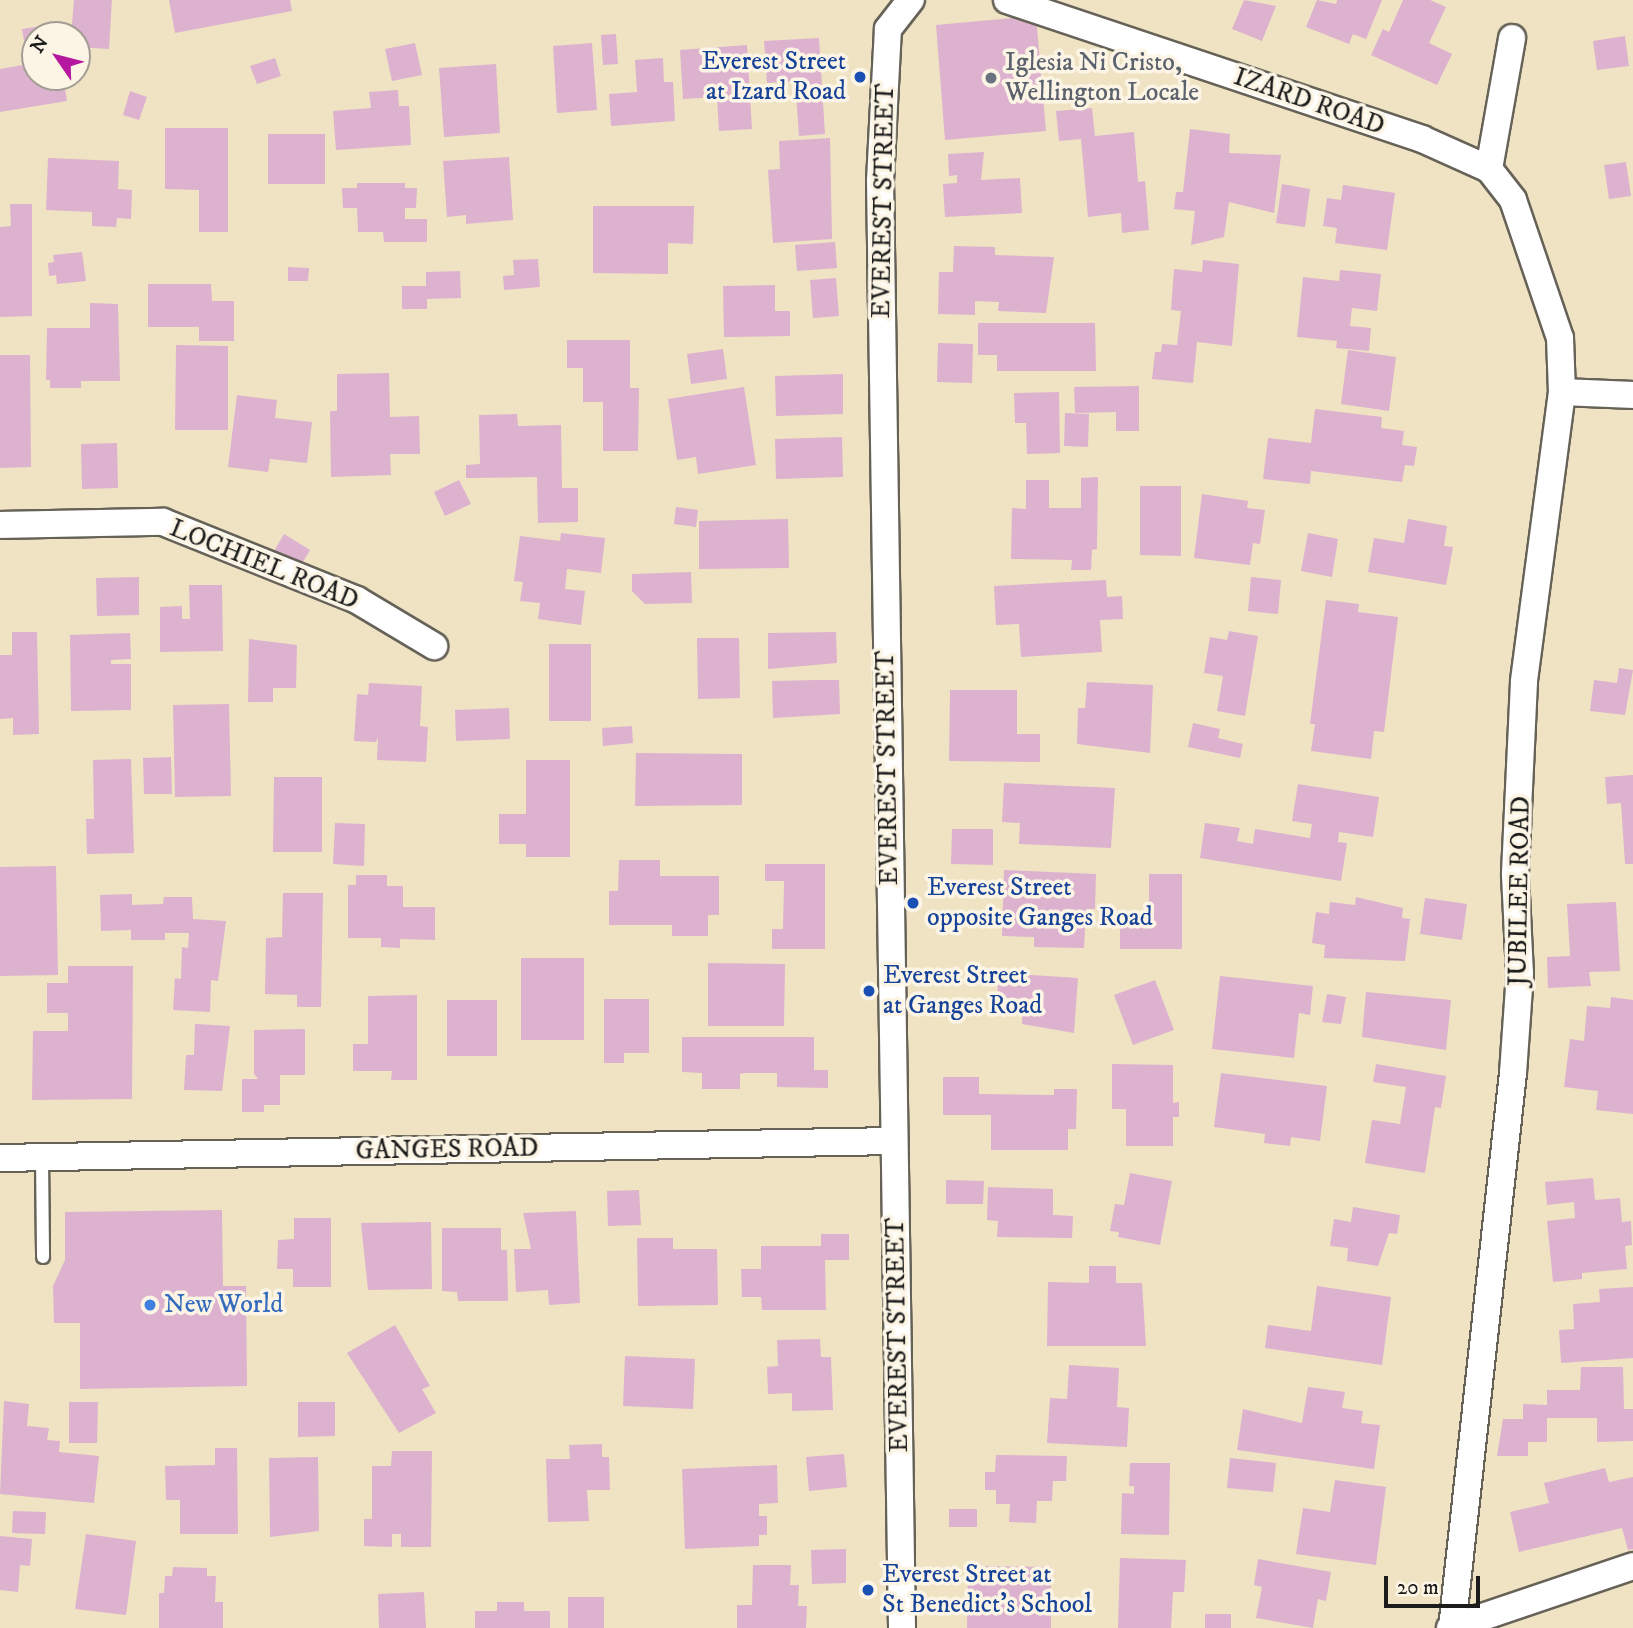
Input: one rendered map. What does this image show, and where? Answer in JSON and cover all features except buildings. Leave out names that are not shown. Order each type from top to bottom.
[{"type":"street","name":"EVEREST STREET","points":[[902,1628],[880,181],[887,29],[911,0]]},
{"type":"street","name":"IZARD ROAD","points":[[1007,0],[1422,139],[1489,169]]},
{"type":"street","points":[[1489,169],[1512,38]]},
{"type":"street","name":"JUBILEE ROAD","points":[[1451,1628],[1513,1073],[1520,973],[1514,875],[1524,682],[1562,392],[1560,338],[1513,200],[1489,169]]},
{"type":"street","points":[[1562,392],[1633,395]]},
{"type":"street","name":"LOCHIEL ROAD","points":[[0,525],[163,522],[357,600],[434,646]]},
{"type":"street","name":"GANGES ROAD","points":[[0,1158],[893,1141]]},
{"type":"street","points":[[1451,1628],[1633,1566]]},
{"type":"lane","points":[[41,1157],[43,1257]]},
{"type":"place","name":"Everest Street at Izard Road","points":[[860,77]]},
{"type":"place","name":"Iglesia Ni Cristo, Wellington Locale","points":[[991,78]]},
{"type":"place","name":"Everest Street opposite Ganges Road","points":[[913,903]]},
{"type":"place","name":"Everest Street at Ganges Road","points":[[869,991]]},
{"type":"place","name":"New World","points":[[150,1305]]},
{"type":"place","name":"Everest Street at St Benedict's School","points":[[868,1590]]}]
